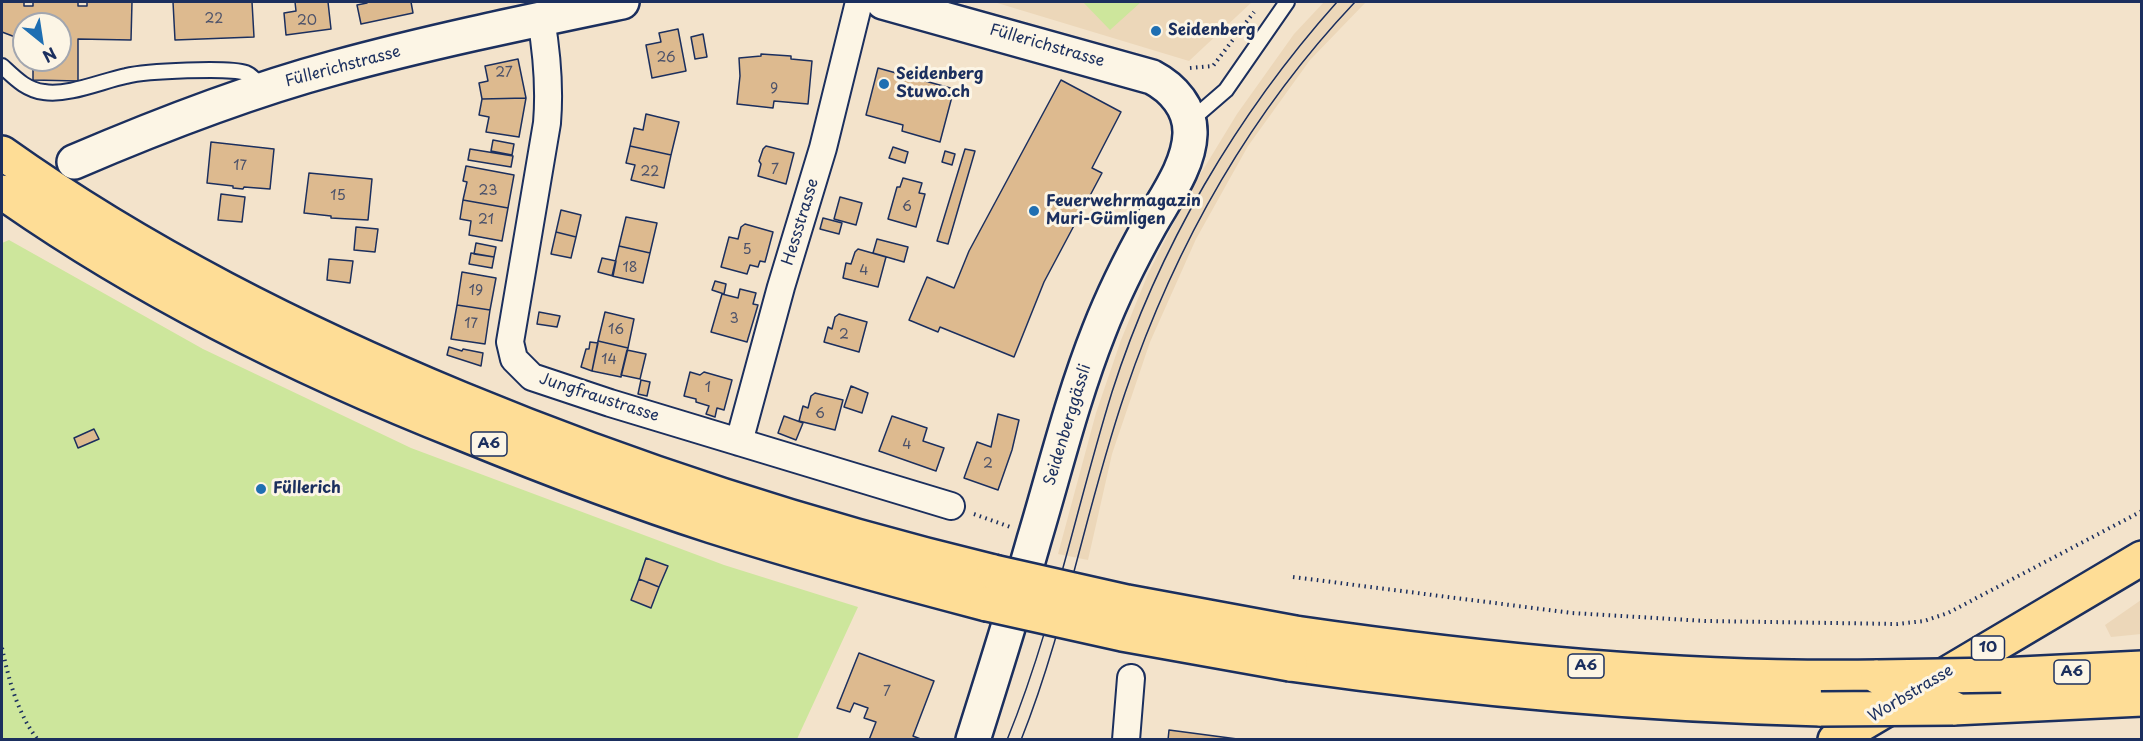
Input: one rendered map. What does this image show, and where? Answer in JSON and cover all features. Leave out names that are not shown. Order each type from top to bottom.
[{"type":"main road","name":"A6","points":[[2,153],[99,218],[195,274],[275,316],[407,376],[573,444],[721,496],[869,540],[994,572],[1127,602],[1293,648],[1387,678],[1520,693],[1665,703],[1821,709],[1953,708],[2142,699]]},
{"type":"main road","name":"A6","points":[[2,192],[80,244],[198,312],[393,406],[562,473],[710,525],[861,570],[987,604],[1122,634],[1293,648],[1434,652],[1578,666],[1734,675],[1878,677],[2001,675],[2142,668]]},
{"type":"main road","name":"Worbstrasse","points":[[1835,740],[2142,558]]},
{"type":"street","name":"Füllerichstrasse","points":[[74,162],[146,132],[261,90],[333,68],[622,2]]},
{"type":"street","name":"Hessstrasse","points":[[739,442],[781,287],[823,148],[859,2]]},
{"type":"street","name":"Füllerichstrasse","points":[[883,2],[932,8],[1152,76],[1174,93],[1189,123]]},
{"type":"street","name":"Jungfraustrasse","points":[[541,19],[546,50],[549,99],[547,123],[510,342],[514,359],[532,376],[610,403],[951,506]]},
{"type":"street","name":"Seidenberggässli","points":[[973,740],[1075,396],[1099,329],[1180,169],[1188,144],[1189,123]]},
{"type":"street","points":[[1126,740],[1131,678]]},
{"type":"lane","points":[[1189,123],[1226,90],[1287,2]]},
{"type":"lane","points":[[2,66],[24,87],[45,93],[68,90],[135,74],[229,71],[246,73],[253,78],[261,90]]},
{"type":"path","points":[[951,506],[1013,528]]},
{"type":"path","points":[[1293,576],[1572,613],[1706,621],[1897,624],[1924,621],[1948,613],[2142,511]]},
{"type":"path","points":[[2,648],[10,682],[20,709],[38,740]]},
{"type":"shaded area","name":"Seidenberg","points":[[994,2],[1252,2],[1189,61]]},
{"type":"shaded area","points":[[1324,2],[1366,2],[1310,60],[1248,146],[1196,239],[1150,342],[1112,454],[1088,560],[1058,554],[1096,413],[1121,340],[1148,274],[1190,191],[1237,114],[1294,34]]},
{"type":"shaded area","points":[[2141,600],[2141,634],[2111,637],[2105,625]]},
{"type":"green space","points":[[1083,2],[1141,2],[1110,30]]},
{"type":"green space","name":"Füllerich","points":[[9,240],[203,349],[411,448],[724,565],[858,607],[797,739],[2,739],[2,243]]},
{"type":"building","points":[[2,2],[24,2],[24,6],[33,6],[33,2],[78,2],[78,6],[87,6],[87,2],[132,2],[131,40],[78,39],[78,81],[33,80],[33,72],[72,72],[72,12],[12,12],[12,36],[2,32]]},
{"type":"building","points":[[173,2],[252,2],[254,37],[175,40]]},
{"type":"building","points":[[295,2],[328,2],[331,29],[286,35],[284,13],[296,11]]},
{"type":"building","points":[[367,2],[411,2],[413,13],[361,24],[357,5]]},
{"type":"building","points":[[678,29],[686,71],[652,78],[646,45],[661,42],[659,33]]},
{"type":"building","points":[[703,34],[707,57],[695,59],[691,37]]},
{"type":"building","points":[[761,54],[791,56],[791,59],[812,61],[808,104],[774,101],[773,108],[737,104],[739,58],[761,56]]},
{"type":"building","points":[[518,59],[526,98],[482,99],[479,83],[488,81],[485,66]]},
{"type":"building","points":[[878,68],[954,89],[940,142],[902,131],[903,125],[866,115]]},
{"type":"building","points":[[1061,80],[1121,112],[1092,168],[1102,173],[1044,282],[1014,357],[940,327],[938,332],[909,320],[927,277],[954,288],[969,251]]},
{"type":"building","points":[[526,98],[519,137],[486,132],[489,117],[479,115],[482,99]]},
{"type":"building","points":[[646,114],[679,122],[671,155],[630,146],[634,128],[643,130]]},
{"type":"building","points":[[493,140],[514,144],[512,155],[491,151]]},
{"type":"building","points":[[211,142],[274,149],[270,189],[244,187],[243,189],[207,183]]},
{"type":"building","points":[[630,146],[671,155],[664,188],[631,180],[635,165],[626,163]]},
{"type":"building","points":[[766,146],[794,153],[786,184],[758,176],[761,164],[759,161]]},
{"type":"building","points":[[893,147],[908,152],[905,163],[889,158]]},
{"type":"building","points":[[470,149],[513,156],[511,167],[468,160]]},
{"type":"building","points":[[965,149],[975,151],[948,244],[937,241]]},
{"type":"building","points":[[945,151],[955,154],[952,165],[942,162]]},
{"type":"building","points":[[466,166],[514,175],[508,208],[463,200],[467,182],[463,181]]},
{"type":"building","points":[[309,173],[372,179],[368,220],[331,218],[331,216],[304,213]]},
{"type":"building","points":[[903,178],[922,183],[919,193],[925,194],[916,227],[888,219],[897,187],[900,187]]},
{"type":"building","points":[[221,194],[245,197],[242,222],[218,220]]},
{"type":"building","points":[[840,197],[862,203],[856,225],[834,219]]},
{"type":"building","points":[[463,200],[508,208],[502,241],[469,235],[471,221],[460,219]]},
{"type":"building","points":[[561,210],[581,215],[576,237],[556,232]]},
{"type":"building","points":[[626,217],[657,223],[650,253],[619,246]]},
{"type":"building","points":[[823,218],[842,223],[839,234],[820,229]]},
{"type":"building","points":[[745,224],[773,232],[765,262],[760,261],[758,267],[750,265],[747,274],[721,267],[729,237],[738,239],[741,227]]},
{"type":"building","points":[[356,227],[378,229],[375,252],[354,250]]},
{"type":"building","points":[[556,232],[576,237],[571,258],[551,254]]},
{"type":"building","points":[[877,239],[908,247],[904,262],[873,253]]},
{"type":"building","points":[[476,243],[496,247],[494,257],[474,254]]},
{"type":"building","points":[[619,246],[650,253],[643,283],[612,276]]},
{"type":"building","points":[[858,249],[886,257],[878,287],[843,278],[846,263],[851,264]]},
{"type":"building","points":[[471,253],[494,257],[492,268],[469,264]]},
{"type":"building","points":[[602,258],[616,261],[613,276],[598,272]]},
{"type":"building","points":[[329,259],[353,261],[350,283],[327,280]]},
{"type":"building","points":[[462,272],[496,278],[490,310],[457,305]]},
{"type":"building","points":[[715,281],[726,284],[724,294],[712,290]]},
{"type":"building","points":[[740,289],[756,293],[753,304],[758,305],[747,342],[711,332],[722,294],[738,298]]},
{"type":"building","points":[[457,305],[490,310],[485,344],[451,339]]},
{"type":"building","points":[[539,312],[560,316],[557,327],[537,324]]},
{"type":"building","points":[[605,312],[634,319],[628,348],[598,341]]},
{"type":"building","points":[[839,314],[867,322],[859,352],[824,342],[828,327],[832,329],[835,317]]},
{"type":"building","points":[[598,341],[628,348],[621,377],[592,371]]},
{"type":"building","points":[[590,342],[598,343],[592,371],[581,367]]},
{"type":"building","points":[[449,347],[483,353],[481,366],[447,355]]},
{"type":"building","points":[[627,350],[646,354],[640,379],[621,375]]},
{"type":"building","points":[[690,372],[700,375],[704,372],[732,380],[724,410],[717,408],[715,417],[706,414],[709,406],[684,396]]},
{"type":"building","points":[[641,380],[650,382],[647,396],[638,394]]},
{"type":"building","points":[[851,386],[868,393],[862,413],[844,407]]},
{"type":"building","points":[[815,393],[843,400],[835,430],[799,421],[803,406],[808,408],[811,396]]},
{"type":"building","points":[[998,414],[1019,420],[1012,450],[998,490],[964,478],[977,442],[991,447]]},
{"type":"building","points":[[784,416],[803,423],[796,440],[778,433]]},
{"type":"building","points":[[892,416],[927,428],[923,441],[944,448],[936,471],[879,451]]},
{"type":"building","points":[[94,429],[99,439],[78,448],[74,438]]},
{"type":"building","points":[[646,558],[668,566],[659,587],[639,579]]},
{"type":"building","points":[[639,579],[659,587],[651,608],[631,600]]},
{"type":"building","points":[[859,653],[934,681],[913,736],[923,740],[869,740],[876,722],[864,718],[868,708],[854,703],[850,712],[837,708]]},
{"type":"building","points":[[1169,730],[1245,740],[1168,740]]},
{"type":"tram line","points":[[1007,740],[1051,611],[1112,392],[1152,286],[1204,185],[1234,137],[1266,90],[1337,2]]},
{"type":"tram line","points":[[1021,740],[1051,654],[1111,436],[1145,339],[1167,286],[1219,185],[1249,136],[1317,45],[1355,2]]},
{"type":"place","name":"Seidenberg","points":[[1156,31]]},
{"type":"place","name":"Seidenberg Stuwo.ch","points":[[884,84]]},
{"type":"place","name":"Feuerwehrmagazin Muri-Gümligen","points":[[1034,211]]},
{"type":"place","name":"Füllerich","points":[[261,489]]}]
